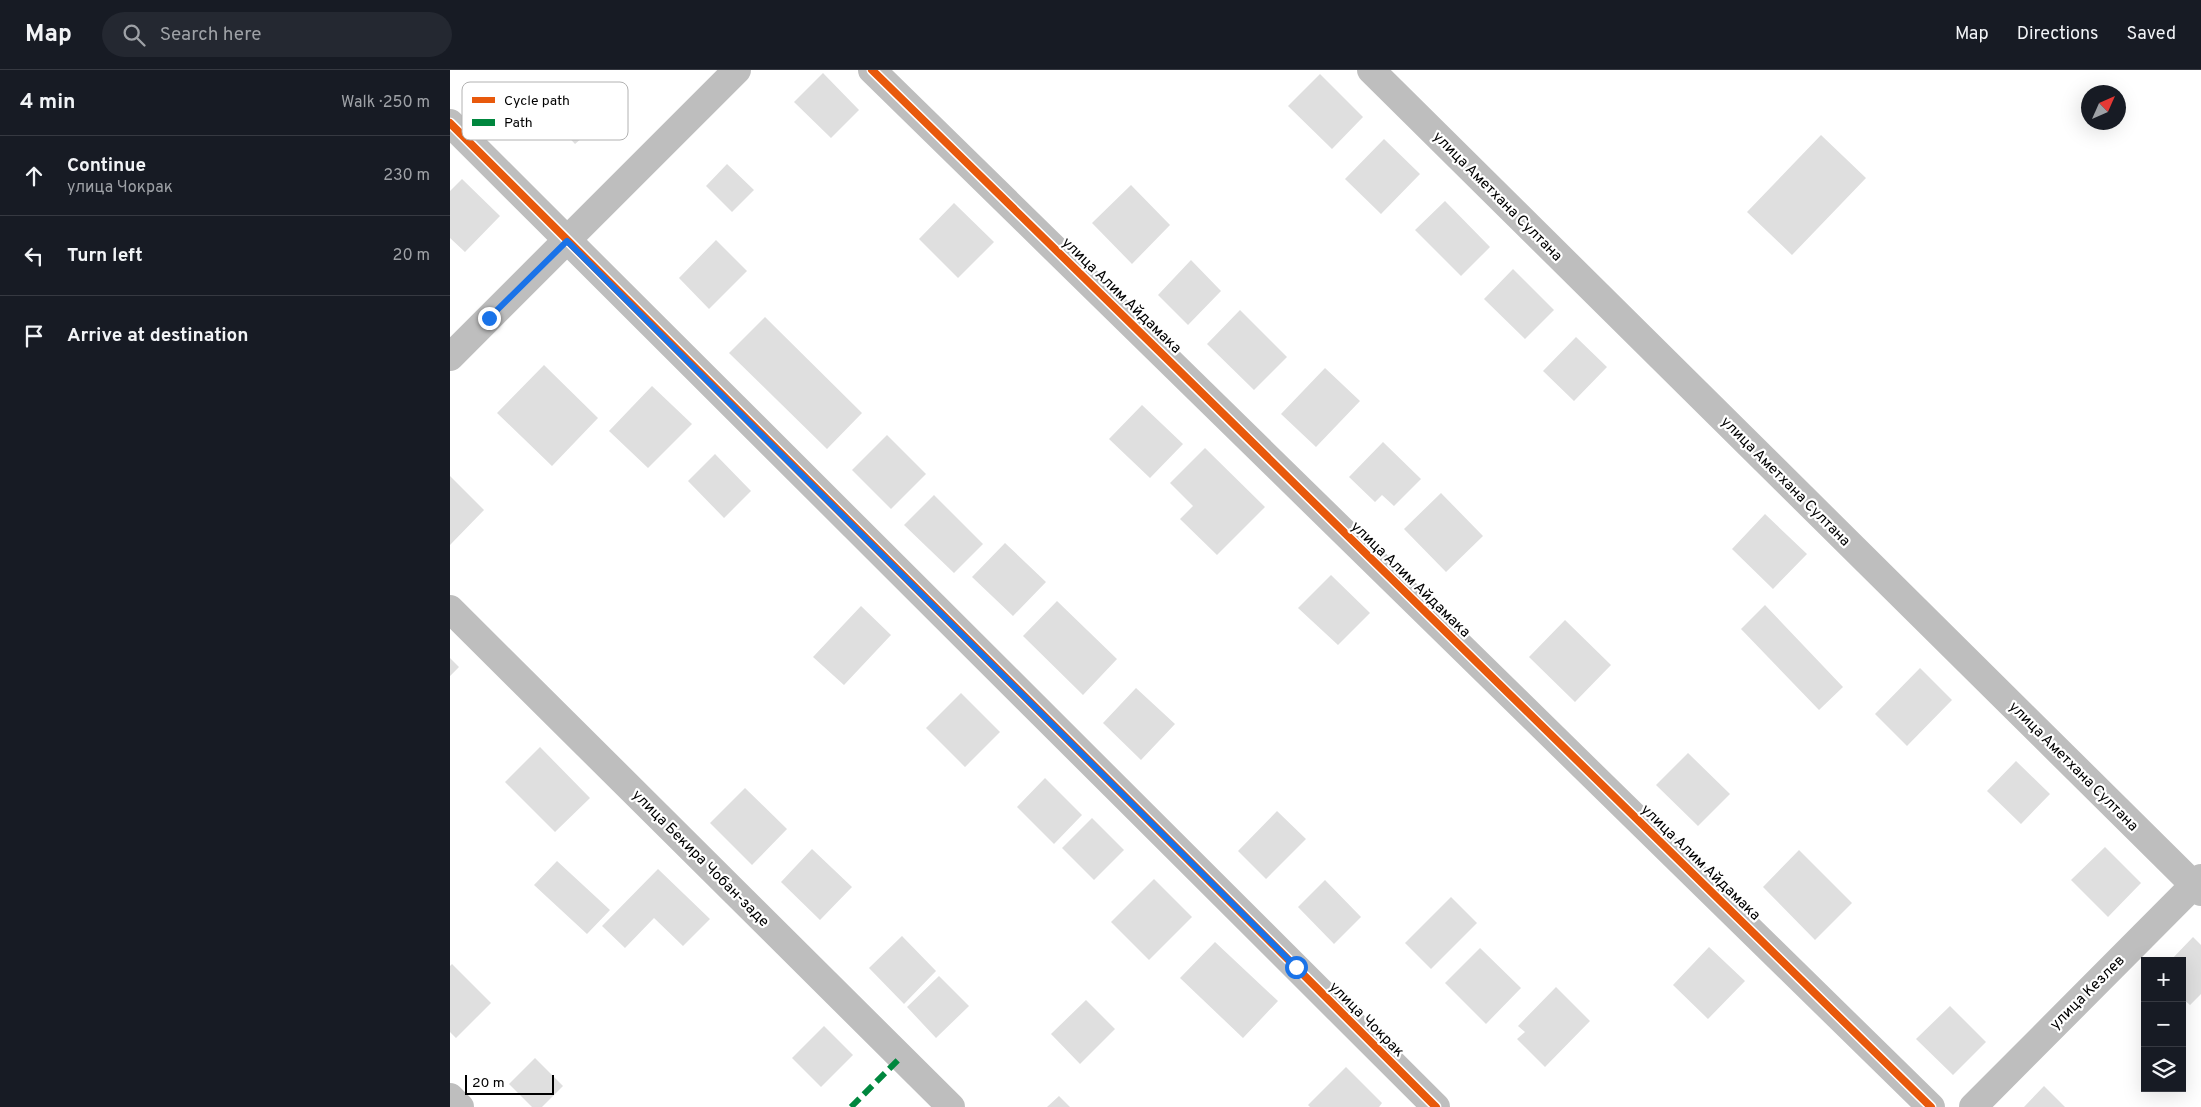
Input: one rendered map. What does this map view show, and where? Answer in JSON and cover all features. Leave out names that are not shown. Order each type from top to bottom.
[{"type":"street","points":[[450,357],[737,70]]},
{"type":"street","name":"улица Алим Айдамака","points":[[872,70],[1931,1107]]},
{"type":"street","name":"улица Аметхана Султана","points":[[1371,70],[2199,885]]},
{"type":"street","name":"улица Чокрак","points":[[450,123],[462,135]]},
{"type":"street","name":"улица Чокрак","points":[[467,140],[1436,1107]]},
{"type":"street","name":"улица Бекира Чобан-заде","points":[[450,610],[951,1107]]},
{"type":"street","name":"улица Кезлев","points":[[1973,1107],[2199,885]]},
{"type":"street","points":[[450,1097],[460,1107]]},
{"type":"building","points":[[823,73],[859,110],[831,138],[794,102]]},
{"type":"building","points":[[1320,74],[1363,117],[1332,149],[1288,106]]},
{"type":"building","points":[[1821,135],[1866,178],[1792,255],[1747,212]]},
{"type":"building","points":[[1384,139],[1420,174],[1381,214],[1345,179]]},
{"type":"building","points":[[571,140],[580,140],[575,144]]},
{"type":"building","points":[[727,164],[754,190],[732,212],[706,186]]},
{"type":"building","points":[[462,179],[500,216],[465,252],[450,238],[450,191]]},
{"type":"building","points":[[1131,185],[1170,225],[1132,264],[1092,223]]},
{"type":"building","points":[[1445,201],[1490,247],[1461,276],[1415,230]]},
{"type":"building","points":[[954,203],[994,242],[958,278],[919,239]]},
{"type":"building","points":[[716,240],[747,271],[709,309],[679,278]]},
{"type":"building","points":[[1191,260],[1221,291],[1188,325],[1158,295]]},
{"type":"building","points":[[1513,269],[1554,310],[1525,339],[1484,299]]},
{"type":"building","points":[[1240,310],[1287,357],[1254,390],[1207,344]]},
{"type":"building","points":[[765,317],[862,413],[827,449],[729,353]]},
{"type":"building","points":[[1576,337],[1607,367],[1574,401],[1543,371]]},
{"type":"building","points":[[544,365],[598,418],[552,466],[497,413]]},
{"type":"building","points":[[1325,368],[1360,401],[1316,447],[1281,414]]},
{"type":"building","points":[[652,386],[692,424],[648,468],[609,431]]},
{"type":"building","points":[[1142,405],[1183,444],[1150,478],[1109,439]]},
{"type":"building","points":[[887,435],[926,474],[891,509],[852,470]]},
{"type":"building","points":[[1383,442],[1421,479],[1394,506],[1382,495],[1375,502],[1349,477]]},
{"type":"building","points":[[1205,448],[1265,507],[1217,555],[1180,519],[1193,506],[1170,483]]},
{"type":"building","points":[[715,454],[751,491],[724,518],[688,481]]},
{"type":"building","points":[[450,476],[484,510],[450,545]]},
{"type":"building","points":[[1441,493],[1483,536],[1446,572],[1404,529]]},
{"type":"building","points":[[934,495],[983,544],[954,573],[904,525]]},
{"type":"building","points":[[1765,514],[1807,554],[1773,589],[1732,549]]},
{"type":"building","points":[[1005,543],[1046,582],[1013,616],[972,577]]},
{"type":"building","points":[[1331,575],[1370,613],[1338,645],[1298,608]]},
{"type":"building","points":[[1057,601],[1117,659],[1083,695],[1023,636]]},
{"type":"building","points":[[1765,605],[1843,687],[1819,710],[1741,629]]},
{"type":"building","points":[[861,606],[891,635],[844,685],[813,657]]},
{"type":"building","points":[[1565,620],[1611,665],[1575,702],[1529,657]]},
{"type":"building","points":[[450,658],[459,667],[450,676]]},
{"type":"building","points":[[1920,668],[1952,700],[1907,746],[1875,714]]},
{"type":"building","points":[[1136,688],[1175,724],[1141,760],[1103,723]]},
{"type":"building","points":[[961,693],[1000,732],[965,767],[926,728]]},
{"type":"building","points":[[540,747],[590,798],[555,832],[505,782]]},
{"type":"building","points":[[1688,753],[1730,794],[1698,826],[1656,785]]},
{"type":"building","points":[[2016,761],[2050,794],[2021,824],[1987,791]]},
{"type":"building","points":[[1045,778],[1082,815],[1054,844],[1017,807]]},
{"type":"building","points":[[745,788],[787,829],[752,865],[710,823]]},
{"type":"building","points":[[1277,811],[1306,839],[1266,879],[1238,851]]},
{"type":"building","points":[[1092,818],[1124,850],[1094,880],[1062,848]]},
{"type":"building","points":[[2105,847],[2141,883],[2108,917],[2071,880]]},
{"type":"building","points":[[812,849],[852,887],[820,920],[781,882]]},
{"type":"building","points":[[1799,850],[1852,903],[1815,940],[1763,887]]},
{"type":"building","points":[[557,861],[610,910],[587,934],[534,885]]},
{"type":"building","points":[[658,869],[710,919],[683,946],[654,918],[625,948],[602,926]]},
{"type":"building","points":[[1154,879],[1192,917],[1149,960],[1111,922]]},
{"type":"building","points":[[1325,880],[1361,917],[1334,944],[1298,907]]},
{"type":"building","points":[[1451,897],[1477,923],[1431,969],[1405,943]]},
{"type":"building","points":[[902,936],[936,971],[904,1004],[869,968]]},
{"type":"building","points":[[2193,937],[2201,945],[2201,994],[2190,1005],[2186,1002],[2186,957],[2174,957]]},
{"type":"building","points":[[1215,942],[1278,1001],[1243,1038],[1180,978]]},
{"type":"building","points":[[1709,947],[1745,981],[1708,1019],[1673,985]]},
{"type":"building","points":[[1480,948],[1521,988],[1486,1024],[1445,983]]},
{"type":"building","points":[[452,964],[491,1003],[456,1038],[450,1032],[450,966]]},
{"type":"building","points":[[939,976],[969,1006],[936,1038],[907,1007]]},
{"type":"building","points":[[1556,987],[1590,1021],[1545,1067],[1517,1039],[1525,1032],[1518,1026]]},
{"type":"building","points":[[1086,1000],[1115,1029],[1080,1064],[1051,1034]]},
{"type":"building","points":[[1950,1006],[1986,1042],[1953,1075],[1916,1039]]},
{"type":"building","points":[[824,1026],[853,1055],[821,1087],[792,1058]]},
{"type":"building","points":[[535,1058],[563,1086],[542,1107],[532,1107],[509,1084]]},
{"type":"building","points":[[1346,1067],[1382,1103],[1379,1107],[1310,1107],[1308,1105]]},
{"type":"building","points":[[2044,1086],[2065,1107],[2024,1107]]},
{"type":"building","points":[[1059,1096],[1070,1107],[1047,1107]]},
{"type":"marked path","points":[[851,1107],[901,1057]]},
{"type":"cycle path","points":[[872,70],[1931,1107]]},
{"type":"cycle path","points":[[450,123],[462,135]]},
{"type":"cycle path","points":[[467,140],[1436,1107]]},
{"type":"route","points":[[489,318],[567,241],[1296,967]]}]
